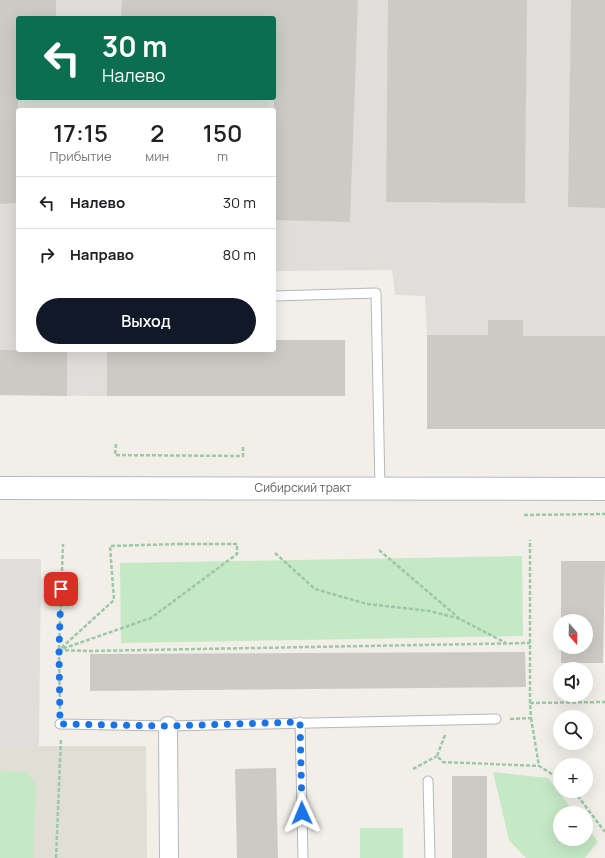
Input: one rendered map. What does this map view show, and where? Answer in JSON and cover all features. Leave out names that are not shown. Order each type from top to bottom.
[{"type":"main road","name":"Сибирский тракт","points":[[0,488],[605,488]]},
{"type":"street","points":[[168,726],[168,858]]},
{"type":"lane","points":[[276,296],[376,294],[380,488]]},
{"type":"lane","points":[[60,724],[168,726],[496,719]]},
{"type":"lane","points":[[300,722],[303,858]]},
{"type":"lane","points":[[428,781],[430,858]]},
{"type":"path","points":[[116,444],[116,455],[177,457],[243,456],[243,446]]},
{"type":"path","points":[[524,514],[605,514]]},
{"type":"path","points":[[530,540],[530,703],[539,766]]},
{"type":"path","points":[[56,858],[62,748],[60,724],[59,650],[63,544]]},
{"type":"path","points":[[237,544],[237,554],[151,618],[59,650],[114,600],[110,546],[237,544]]},
{"type":"path","points":[[379,550],[460,619]]},
{"type":"path","points":[[275,553],[315,589],[367,604],[430,611],[460,619],[506,643]]},
{"type":"path","points":[[59,650],[89,651],[530,643]]},
{"type":"path","points":[[530,703],[605,702]]},
{"type":"path","points":[[496,719],[531,718]]},
{"type":"path","points":[[413,769],[437,756],[451,720]]},
{"type":"path","points":[[437,756],[442,762],[539,766],[553,775]]},
{"type":"path","points":[[579,798],[605,832]]},
{"type":"shaded area","points":[[0,0],[605,0],[605,429],[427,429],[427,335],[425,296],[395,295],[392,270],[276,271],[276,108],[16,108],[16,352],[107,352],[107,396],[0,395]]},
{"type":"shaded area","points":[[0,559],[41,559],[39,747],[0,746]]},
{"type":"shaded area","points":[[0,746],[146,746],[147,858],[0,858]]},
{"type":"green space","points":[[522,556],[523,636],[121,643],[120,563]]},
{"type":"green space","points":[[0,771],[27,772],[36,785],[33,858],[0,858]]},
{"type":"green space","points":[[493,772],[548,778],[553,784],[553,798],[563,798],[570,806],[553,806],[553,846],[593,846],[593,835],[598,842],[585,858],[526,858],[509,840]]},
{"type":"green space","points":[[360,828],[403,828],[403,858],[360,858]]},
{"type":"building","points":[[0,0],[56,0],[56,16],[16,16],[16,100],[18,100],[18,108],[16,108],[16,203],[0,204]]},
{"type":"building","points":[[122,0],[358,0],[350,222],[276,220],[276,108],[274,108],[274,100],[276,100],[276,16],[121,16]]},
{"type":"building","points":[[388,0],[527,0],[525,203],[386,202]]},
{"type":"building","points":[[571,0],[605,0],[605,208],[568,207]]},
{"type":"building","points":[[488,320],[523,320],[523,336],[605,336],[605,429],[427,429],[427,335],[488,335]]},
{"type":"building","points":[[276,340],[345,340],[345,396],[107,396],[107,352],[276,352]]},
{"type":"building","points":[[0,350],[16,350],[16,352],[67,352],[67,396],[0,395]]},
{"type":"building","points":[[561,561],[605,561],[603,663],[561,662],[561,654],[593,654],[593,614],[561,614]]},
{"type":"building","points":[[525,652],[526,687],[90,691],[90,654]]},
{"type":"building","points":[[276,768],[278,858],[237,858],[235,769]]},
{"type":"building","points":[[452,776],[487,776],[487,858],[452,858]]},
{"type":"route","points":[[61,589],[59,650],[60,724],[168,726],[300,722],[302,813]]}]
